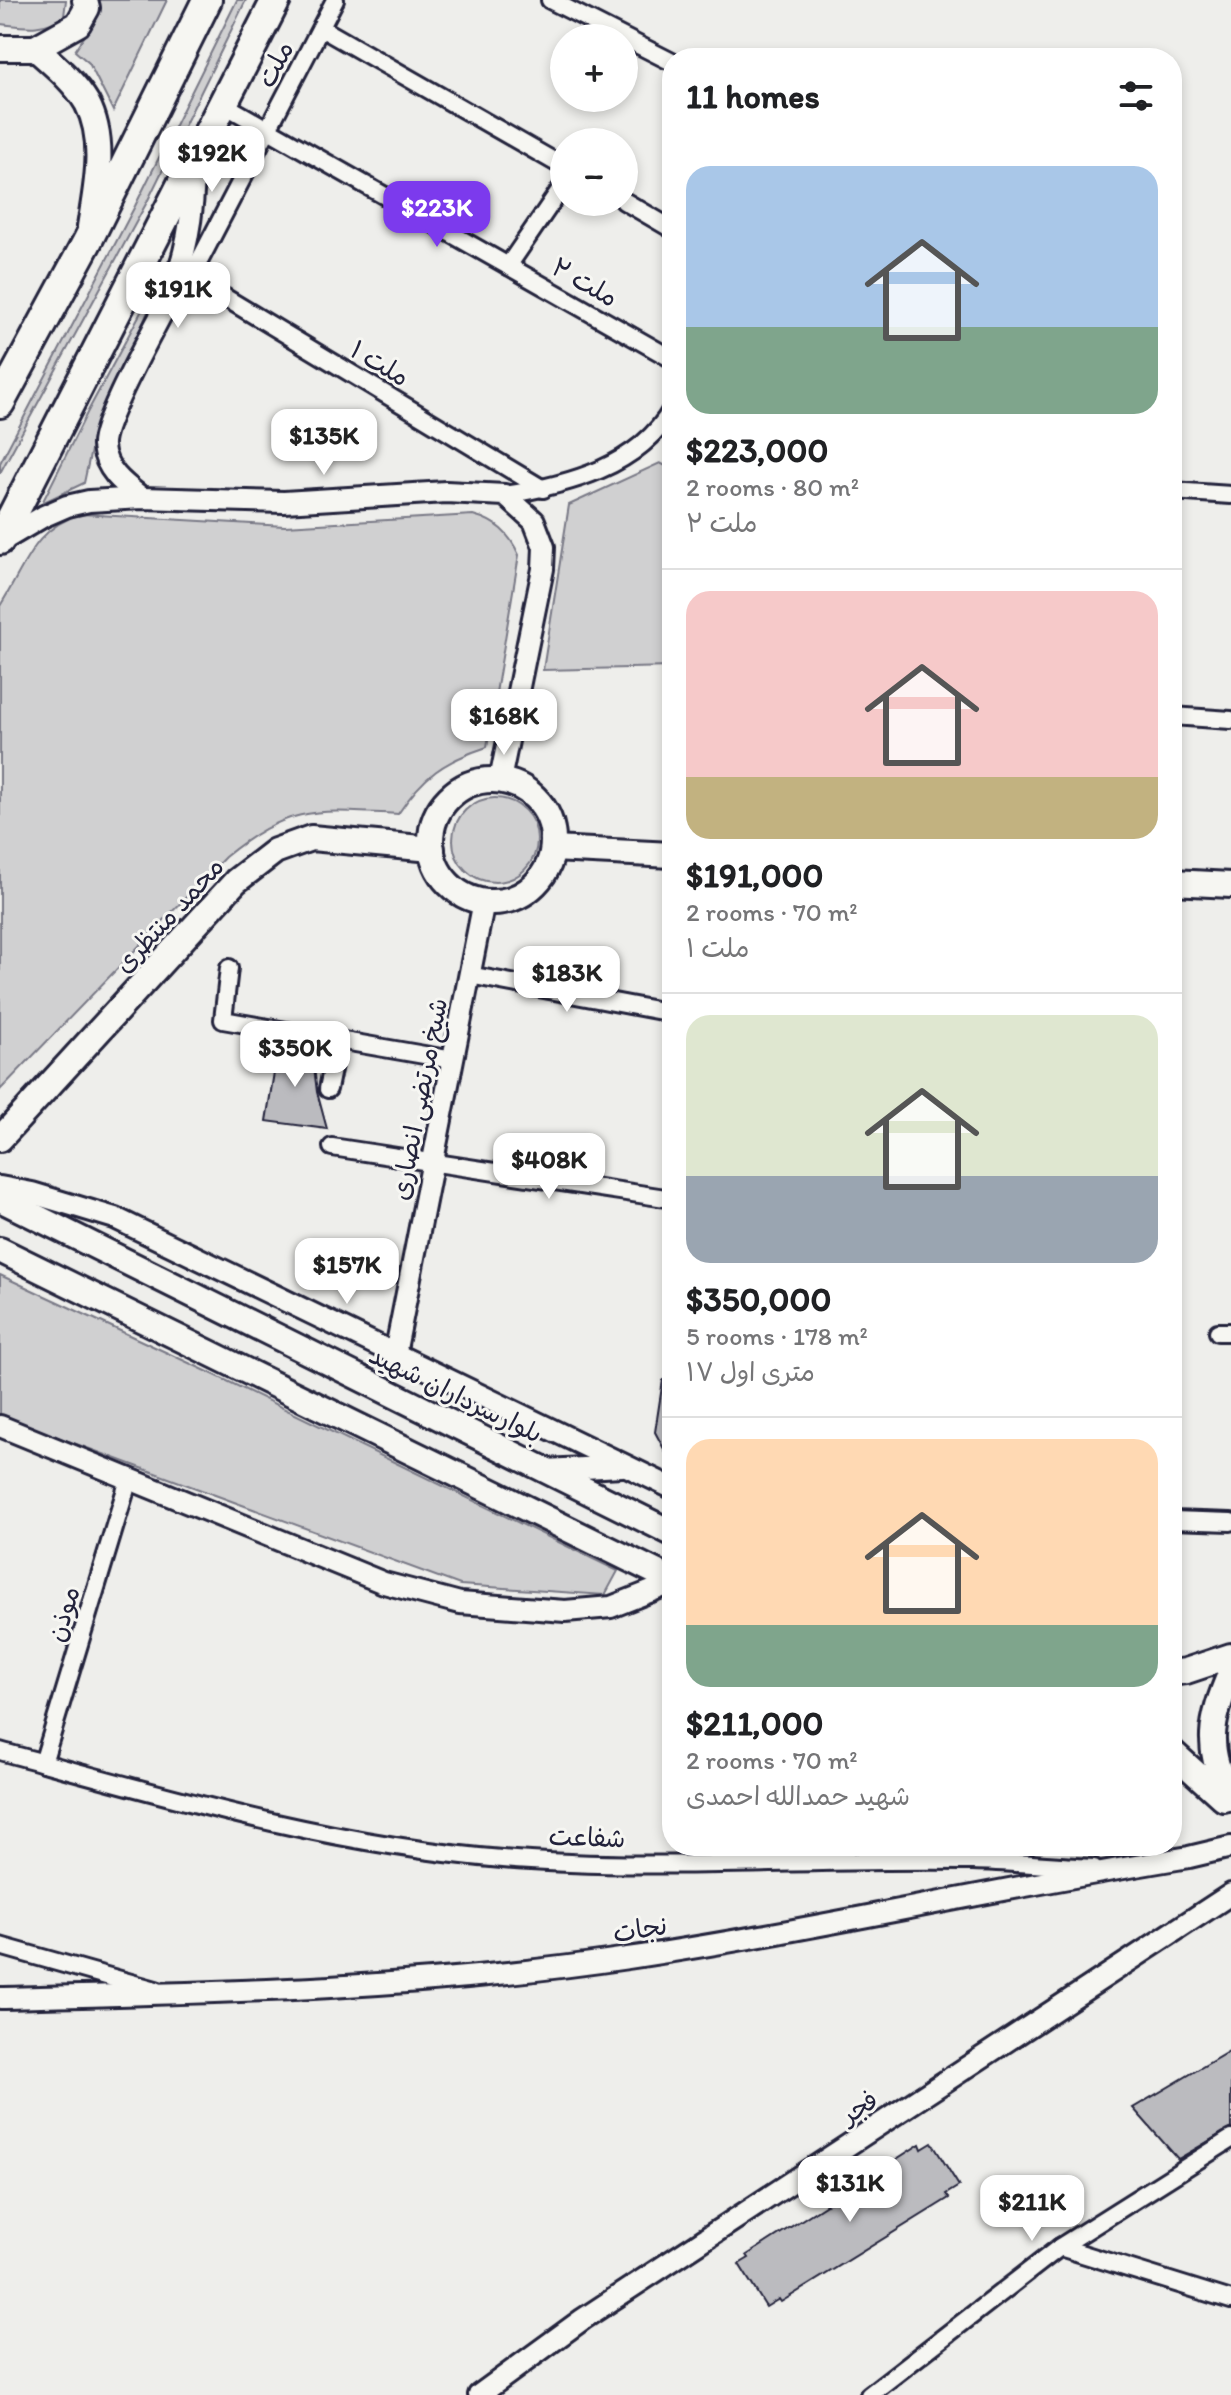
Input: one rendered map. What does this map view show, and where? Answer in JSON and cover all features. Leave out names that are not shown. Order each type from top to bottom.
[{"type":"highway","points":[[0,403],[87,242],[207,0]]},
{"type":"highway","points":[[0,541],[276,0]]},
{"type":"main road","points":[[0,48],[35,48],[78,24],[87,8],[85,0]]},
{"type":"main road","points":[[35,48],[68,80],[87,104],[97,135],[98,173],[87,242]]},
{"type":"main road","points":[[500,780],[530,793],[541,804],[553,833],[553,849],[549,864],[529,889],[500,901],[484,901],[455,889],[444,878],[432,849],[436,817],[444,804],[469,784],[500,780]]},
{"type":"main road","name":"محمد منتظری","points":[[0,1139],[236,881],[275,851],[311,838],[432,849]]},
{"type":"main road","points":[[553,849],[662,854]]},
{"type":"main road","points":[[1182,883],[1231,885]]},
{"type":"main road","name":"بلوارسرداران شهید","points":[[0,1199],[662,1528]]},
{"type":"main road","points":[[0,1250],[662,1577]]},
{"type":"main road","points":[[1182,1668],[1231,1656]]},
{"type":"main road","points":[[1231,1672],[1211,1733],[1218,1776],[1231,1798]]},
{"type":"main road","points":[[1182,1761],[1231,1805]]},
{"type":"street","name":"ملت","points":[[191,277],[335,0]]},
{"type":"street","points":[[550,0],[662,57]]},
{"type":"street","points":[[321,28],[550,159]]},
{"type":"street","name":"ملت ۲","points":[[223,104],[662,353]]},
{"type":"street","points":[[142,498],[118,479],[107,462],[102,443],[119,399],[166,304],[185,252],[194,204],[194,161]]},
{"type":"street","points":[[508,266],[550,204]]},
{"type":"street","points":[[638,209],[662,223]]},
{"type":"street","name":"ملت ۱","points":[[191,277],[543,489]]},
{"type":"street","points":[[0,541],[44,516],[89,501],[142,498],[284,502],[446,492],[505,495],[543,489],[583,478],[635,451],[662,426]]},
{"type":"street","points":[[1182,492],[1231,495]]},
{"type":"street","points":[[500,780],[543,569],[544,547],[534,521],[505,495]]},
{"type":"street","points":[[1182,717],[1231,720]]},
{"type":"street","name":"شیخ مرتضی انصاری","points":[[395,1354],[484,901]]},
{"type":"street","points":[[229,968],[223,1020],[453,1060]]},
{"type":"street","points":[[469,975],[662,1011]]},
{"type":"street","points":[[328,1089],[338,1040]]},
{"type":"street","points":[[332,1147],[662,1197]]},
{"type":"street","points":[[0,1187],[32,1193],[115,1218],[662,1483]]},
{"type":"street","points":[[0,1426],[384,1583],[460,1603],[565,1611],[611,1607],[662,1586]]},
{"type":"street","points":[[545,1470],[626,1466]]},
{"type":"street","name":"موذن","points":[[43,1763],[129,1479]]},
{"type":"street","points":[[1182,1520],[1231,1522]]},
{"type":"street","name":"شفاعت","points":[[0,1751],[209,1807],[357,1841],[500,1859],[612,1865],[974,1861],[1113,1869],[1231,1847]]},
{"type":"street","name":"نجات","points":[[0,1998],[321,1988],[470,1977],[628,1958],[1113,1869]]},
{"type":"street","name":"فجر","points":[[479,2395],[596,2310],[1231,1894]]},
{"type":"street","name":"نجات","points":[[0,1946],[169,1994]]},
{"type":"street","points":[[876,2394],[1060,2247],[1231,2139]]},
{"type":"street","points":[[1060,2247],[1231,2300]]},
{"type":"shaded area","points":[[0,0],[66,0],[64,16],[34,27],[0,24]]},
{"type":"shaded area","points":[[97,0],[167,0],[113,111],[89,63],[75,51],[94,20]]},
{"type":"shaded area","points":[[237,0],[246,0],[147,202],[0,473],[0,463],[135,206]]},
{"type":"shaded area","points":[[179,241],[109,394],[94,436],[84,483],[42,503],[87,413]]},
{"type":"shaded area","points":[[662,464],[662,667],[543,670],[569,505]]},
{"type":"shaded area","points":[[81,514],[285,526],[473,515],[501,529],[519,555],[487,747],[458,758],[436,772],[416,789],[398,814],[306,814],[268,827],[248,840],[225,857],[0,1090],[0,606],[41,539],[65,520]]},
{"type":"shaded area","points":[[487,798],[503,798],[519,805],[530,816],[537,840],[534,856],[525,870],[503,882],[487,882],[471,875],[460,864],[453,848],[453,832],[460,816],[471,805]]},
{"type":"shaded area","points":[[0,1275],[217,1376],[618,1571],[605,1595],[460,1585],[0,1416]]},
{"type":"building","points":[[279,1042],[312,1050],[317,1092],[327,1129],[266,1121]]},
{"type":"building","points":[[662,1386],[662,1445],[655,1432]]},
{"type":"building","points":[[1231,2050],[1231,2128],[1178,2159],[1133,2108]]},
{"type":"building","points":[[932,2143],[959,2186],[946,2194],[949,2198],[781,2302],[779,2299],[766,2307],[739,2264],[749,2258],[747,2255],[920,2144],[922,2149]]}]
